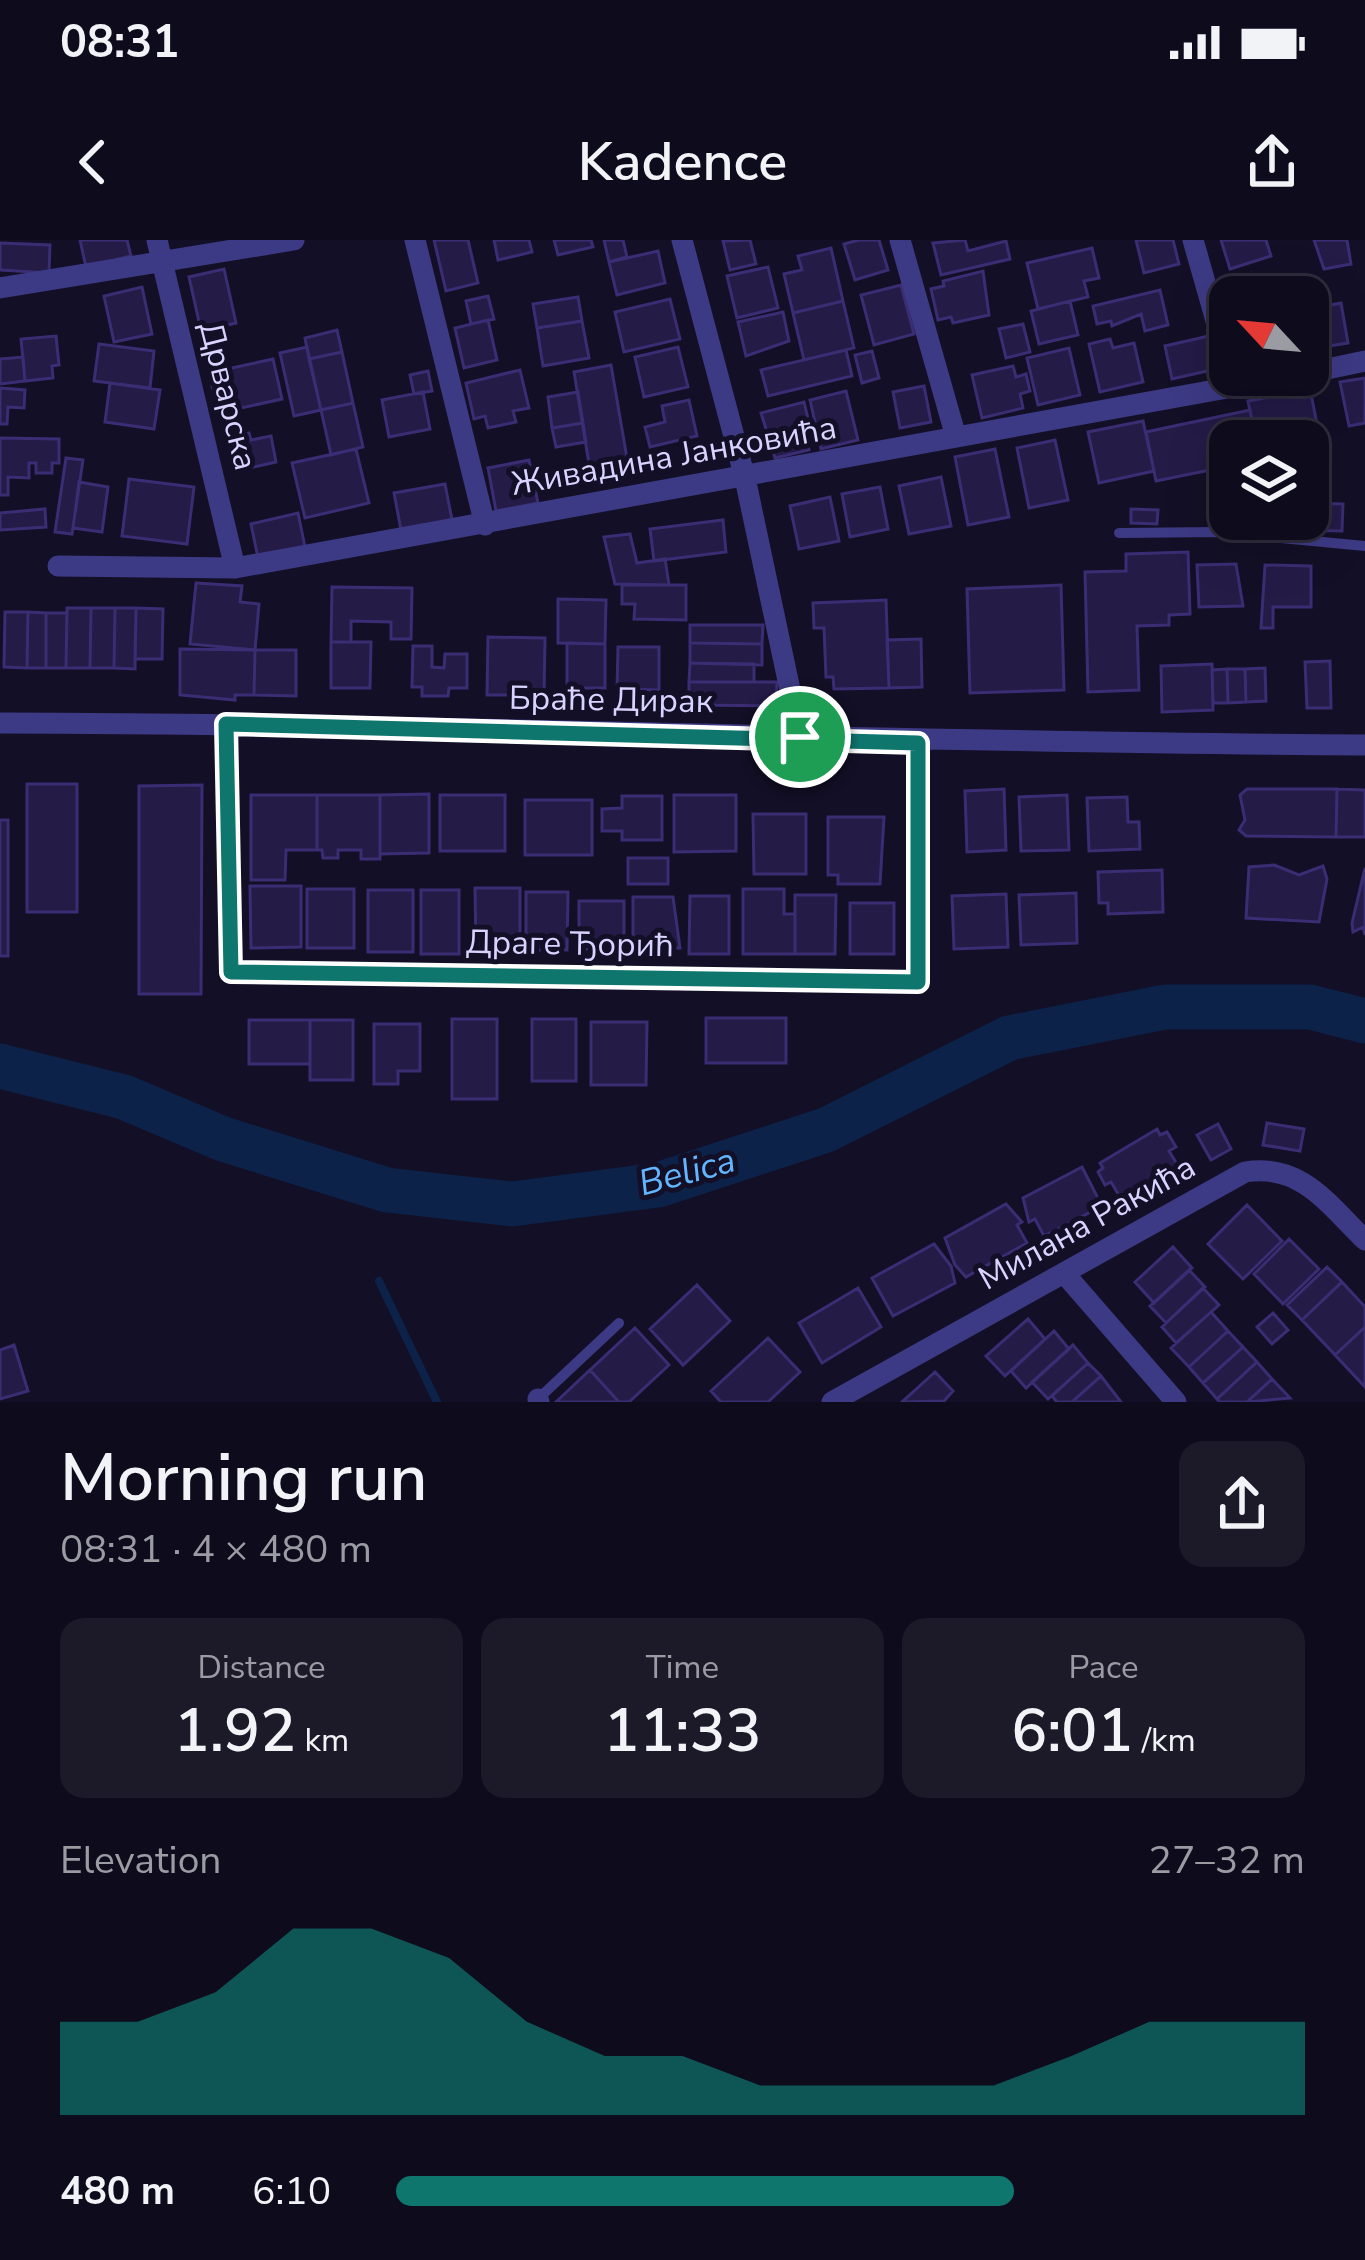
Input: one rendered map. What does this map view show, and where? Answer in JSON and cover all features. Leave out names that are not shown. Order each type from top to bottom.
[{"type":"street","name":"Дрварска","points":[[157,240],[235,568]]},
{"type":"street","points":[[0,288],[294,240]]},
{"type":"street","points":[[415,240],[485,525]]},
{"type":"street","points":[[682,240],[745,478],[800,737]]},
{"type":"street","points":[[900,240],[956,437]]},
{"type":"street","points":[[1193,240],[1209,297]]},
{"type":"street","points":[[1329,369],[1365,361]]},
{"type":"street","name":"Живадина Јанковића","points":[[58,566],[235,568],[745,478],[1209,383]]},
{"type":"street","name":"Браће Дирак","points":[[0,724],[226,724],[918,743],[1365,745]]},
{"type":"street","name":"Драге Ђорић","points":[[226,724],[231,972],[918,982],[918,743]]},
{"type":"street","name":"Милана Ракића","points":[[832,1402],[1245,1172],[1271,1168],[1309,1185],[1365,1240]]},
{"type":"street","points":[[1064,1273],[1176,1402]]},
{"type":"lane","points":[[1119,532],[1217,532],[1365,546]]},
{"type":"lane","points":[[538,1401],[619,1323]]},
{"type":"building","points":[[80,240],[127,240],[131,256],[86,267]]},
{"type":"building","points":[[434,240],[468,240],[478,283],[446,291]]},
{"type":"building","points":[[494,240],[529,240],[532,252],[498,260]]},
{"type":"building","points":[[554,240],[591,240],[593,247],[558,255]]},
{"type":"building","points":[[604,240],[623,240],[627,257],[609,262]]},
{"type":"building","points":[[750,240],[756,264],[730,270],[723,241]]},
{"type":"building","points":[[879,240],[888,270],[855,280],[844,244]]},
{"type":"building","points":[[965,240],[968,251],[1006,241],[1010,259],[941,275],[933,243]]},
{"type":"building","points":[[1136,240],[1173,240],[1179,264],[1144,273]]},
{"type":"building","points":[[1221,240],[1266,240],[1271,256],[1230,269]]},
{"type":"building","points":[[1314,240],[1347,240],[1351,264],[1324,269]]},
{"type":"building","points":[[0,243],[50,245],[49,273],[0,270]]},
{"type":"building","points":[[831,248],[843,301],[793,313],[784,274],[802,270],[798,256]]},
{"type":"building","points":[[1092,248],[1099,278],[1084,281],[1088,297],[1038,309],[1027,263]]},
{"type":"building","points":[[658,251],[665,283],[617,295],[609,262]]},
{"type":"building","points":[[768,267],[778,308],[737,318],[727,276]]},
{"type":"building","points":[[224,269],[236,323],[201,331],[189,277]]},
{"type":"building","points":[[983,271],[989,315],[953,323],[951,317],[938,320],[931,289],[944,286],[943,281]]},
{"type":"building","points":[[901,285],[914,334],[874,345],[861,295]]},
{"type":"building","points":[[142,287],[152,334],[114,342],[104,296]]},
{"type":"building","points":[[1160,290],[1168,325],[1145,331],[1141,314],[1112,326],[1111,321],[1097,324],[1093,306]]},
{"type":"building","points":[[488,296],[494,319],[471,324],[466,301]]},
{"type":"building","points":[[578,297],[582,321],[537,328],[533,304]]},
{"type":"building","points":[[670,299],[680,339],[624,352],[615,312]]},
{"type":"building","points":[[843,301],[854,348],[804,360],[793,313]]},
{"type":"building","points":[[1070,301],[1078,335],[1039,344],[1031,311]]},
{"type":"building","points":[[1341,303],[1348,343],[1329,346],[1329,305]]},
{"type":"building","points":[[783,312],[789,341],[746,356],[738,322]]},
{"type":"building","points":[[488,320],[497,360],[464,368],[455,328]]},
{"type":"building","points":[[582,321],[589,358],[543,366],[537,328]]},
{"type":"building","points":[[1023,324],[1030,352],[1006,358],[999,329]]},
{"type":"building","points":[[337,330],[342,352],[309,359],[305,338]]},
{"type":"building","points":[[56,336],[59,365],[52,366],[53,378],[25,381],[21,339]]},
{"type":"building","points":[[1209,336],[1209,371],[1172,379],[1165,346]]},
{"type":"building","points":[[1110,339],[1113,348],[1134,343],[1143,382],[1100,392],[1089,344]]},
{"type":"building","points":[[99,344],[154,351],[150,388],[94,381]]},
{"type":"building","points":[[307,347],[321,410],[294,416],[280,353]]},
{"type":"building","points":[[678,347],[688,387],[644,397],[635,357]]},
{"type":"building","points":[[1069,348],[1080,395],[1038,405],[1027,358]]},
{"type":"building","points":[[846,350],[852,376],[768,396],[761,370]]},
{"type":"building","points":[[872,351],[879,378],[862,383],[855,355]]},
{"type":"building","points":[[342,352],[353,403],[321,410],[309,359]]},
{"type":"building","points":[[23,357],[25,381],[0,384],[0,359]]},
{"type":"building","points":[[273,359],[282,399],[218,413],[209,373]]},
{"type":"building","points":[[611,365],[629,470],[591,476],[574,372]]},
{"type":"building","points":[[1013,366],[1016,377],[1026,374],[1030,391],[1020,394],[1023,408],[982,418],[972,375]]},
{"type":"building","points":[[520,370],[529,408],[513,411],[516,422],[488,428],[485,416],[474,419],[466,383]]},
{"type":"building","points":[[428,371],[432,391],[414,394],[410,375]]},
{"type":"building","points":[[1365,378],[1365,423],[1349,426],[1340,382]]},
{"type":"building","points":[[110,383],[160,390],[154,429],[105,422]]},
{"type":"building","points":[[924,386],[931,422],[900,428],[893,392]]},
{"type":"building","points":[[0,388],[25,390],[24,408],[8,407],[7,424],[0,424]]},
{"type":"building","points":[[846,391],[858,440],[821,449],[810,400]]},
{"type":"building","points":[[423,392],[430,429],[389,437],[382,400]]},
{"type":"building","points":[[578,392],[583,423],[552,428],[548,397]]},
{"type":"building","points":[[1311,396],[1316,420],[1252,420],[1248,401]]},
{"type":"building","points":[[689,400],[697,436],[650,447],[645,427],[665,422],[662,406]]},
{"type":"building","points":[[804,402],[812,435],[806,436],[809,450],[775,458],[761,413]]},
{"type":"building","points":[[353,403],[363,447],[331,455],[321,410]]},
{"type":"building","points":[[1250,410],[1252,420],[1209,420],[1209,470],[1156,481],[1146,432]]},
{"type":"building","points":[[1143,421],[1154,471],[1099,483],[1088,432]]},
{"type":"building","points":[[583,423],[586,442],[556,447],[552,428]]},
{"type":"building","points":[[249,433],[251,440],[271,436],[276,462],[236,471],[229,438]]},
{"type":"building","points":[[0,438],[59,439],[59,463],[52,463],[52,473],[36,473],[36,463],[29,463],[29,478],[8,477],[8,495],[0,495]]},
{"type":"building","points":[[1055,440],[1068,500],[1029,508],[1017,448]]},
{"type":"building","points":[[356,449],[369,503],[305,518],[292,463]]},
{"type":"building","points":[[995,449],[1009,517],[968,525],[955,457]]},
{"type":"building","points":[[66,458],[83,460],[72,534],[55,532]]},
{"type":"building","points":[[529,460],[538,503],[496,511],[488,468]]},
{"type":"building","points":[[941,477],[951,526],[909,534],[899,486]]},
{"type":"building","points":[[129,479],[194,487],[187,544],[122,536]]},
{"type":"building","points":[[79,482],[108,487],[102,532],[73,528]]},
{"type":"building","points":[[445,484],[452,520],[401,530],[394,493]]},
{"type":"building","points":[[880,487],[888,529],[850,537],[842,494]]},
{"type":"building","points":[[830,497],[839,541],[799,549],[790,506]]},
{"type":"building","points":[[1329,504],[1343,504],[1342,531],[1329,531]]},
{"type":"building","points":[[45,509],[46,527],[0,530],[0,513]]},
{"type":"building","points":[[1131,509],[1158,510],[1157,524],[1131,523]]},
{"type":"building","points":[[298,513],[305,547],[258,558],[251,524]]},
{"type":"building","points":[[723,520],[726,552],[654,561],[650,529]]},
{"type":"building","points":[[630,534],[637,563],[665,559],[669,585],[615,584],[604,537]]},
{"type":"building","points":[[1188,552],[1190,614],[1169,615],[1169,625],[1137,626],[1139,690],[1088,692],[1085,572],[1126,571],[1126,554]]},
{"type":"building","points":[[1236,564],[1243,606],[1199,607],[1197,565]]},
{"type":"building","points":[[1265,565],[1311,566],[1311,607],[1273,607],[1273,628],[1261,628]]},
{"type":"building","points":[[196,583],[242,586],[240,602],[259,604],[255,650],[190,644]]},
{"type":"building","points":[[622,585],[686,585],[686,620],[634,619],[635,604],[622,604]]},
{"type":"building","points":[[1061,585],[1064,690],[970,693],[967,589]]},
{"type":"building","points":[[332,587],[412,588],[411,639],[391,639],[391,622],[351,621],[351,642],[331,642]]},
{"type":"building","points":[[558,599],[606,600],[605,644],[558,643]]},
{"type":"building","points":[[886,600],[889,688],[834,689],[833,677],[826,677],[824,628],[814,628],[813,603]]},
{"type":"building","points":[[67,608],[91,608],[90,668],[66,668]]},
{"type":"building","points":[[91,608],[115,608],[114,668],[90,668]]},
{"type":"building","points":[[115,608],[136,608],[135,669],[114,668]]},
{"type":"building","points":[[136,608],[163,609],[162,659],[135,659]]},
{"type":"building","points":[[5,612],[28,612],[27,668],[4,667]]},
{"type":"building","points":[[28,612],[46,613],[46,668],[27,668]]},
{"type":"building","points":[[46,613],[67,613],[66,668],[46,668]]},
{"type":"building","points":[[690,625],[763,625],[762,644],[690,643]]},
{"type":"building","points":[[488,637],[545,638],[544,695],[487,695]]},
{"type":"building","points":[[921,639],[922,687],[889,688],[887,640]]},
{"type":"building","points":[[331,642],[371,642],[370,688],[331,688]]},
{"type":"building","points":[[567,643],[605,644],[605,688],[567,688]]},
{"type":"building","points":[[690,643],[762,644],[762,665],[690,663]]},
{"type":"building","points":[[413,646],[432,646],[432,667],[444,668],[445,654],[467,654],[467,688],[449,688],[448,696],[422,696],[422,687],[412,687]]},
{"type":"building","points":[[618,647],[659,647],[659,690],[617,689]]},
{"type":"building","points":[[180,649],[255,650],[254,695],[235,695],[235,700],[180,695]]},
{"type":"building","points":[[255,650],[296,650],[296,696],[254,695]]},
{"type":"building","points":[[1330,661],[1331,708],[1307,708],[1305,662]]},
{"type":"building","points":[[690,663],[754,664],[754,682],[689,682]]},
{"type":"building","points":[[1212,664],[1213,710],[1162,712],[1161,666]]},
{"type":"building","points":[[1265,668],[1266,701],[1246,702],[1245,669]]},
{"type":"building","points":[[1227,669],[1245,669],[1246,702],[1228,703]]},
{"type":"building","points":[[1227,669],[1228,703],[1213,703],[1212,670]]},
{"type":"building","points":[[689,682],[777,682],[776,706],[689,705]]},
{"type":"building","points":[[27,784],[77,784],[77,912],[27,912]]},
{"type":"building","points":[[202,785],[201,994],[139,994],[139,786]]},
{"type":"building","points":[[1004,789],[1006,850],[967,852],[965,791]]},
{"type":"building","points":[[1247,789],[1337,789],[1336,837],[1246,836],[1239,830],[1245,820],[1240,795]]},
{"type":"building","points":[[1337,789],[1365,790],[1365,837],[1336,837]]},
{"type":"building","points":[[429,794],[429,853],[380,854],[380,795]]},
{"type":"building","points":[[251,795],[317,795],[317,850],[286,850],[285,880],[251,880]]},
{"type":"building","points":[[317,795],[380,795],[380,859],[361,859],[361,850],[338,850],[338,858],[323,858],[322,850],[317,850]]},
{"type":"building","points":[[440,795],[505,795],[505,851],[440,851]]},
{"type":"building","points":[[674,795],[736,795],[736,851],[674,852]]},
{"type":"building","points":[[1067,795],[1069,850],[1021,851],[1019,797]]},
{"type":"building","points":[[622,796],[662,796],[662,840],[622,840],[622,831],[602,831],[602,809],[622,808]]},
{"type":"building","points":[[1127,797],[1128,822],[1139,822],[1140,849],[1089,851],[1087,798]]},
{"type":"building","points":[[525,800],[592,800],[592,855],[525,855]]},
{"type":"building","points":[[753,814],[806,814],[806,874],[754,874]]},
{"type":"building","points":[[828,817],[884,817],[880,884],[838,884],[838,875],[828,875]]},
{"type":"building","points":[[0,820],[8,820],[8,956],[0,956]]},
{"type":"building","points":[[628,858],[668,858],[668,884],[628,884]]},
{"type":"building","points":[[1274,865],[1299,875],[1323,866],[1327,879],[1319,922],[1246,918],[1249,867]]},
{"type":"building","points":[[1365,868],[1365,935],[1363,927],[1353,932],[1352,923]]},
{"type":"building","points":[[1162,870],[1163,912],[1108,914],[1108,903],[1099,903],[1098,872]]},
{"type":"building","points":[[250,886],[301,886],[301,947],[251,948]]},
{"type":"building","points":[[475,888],[520,888],[520,949],[476,949]]},
{"type":"building","points":[[307,889],[354,889],[354,948],[307,948]]},
{"type":"building","points":[[743,889],[784,889],[784,914],[795,914],[795,954],[743,954]]},
{"type":"building","points":[[368,890],[413,890],[413,952],[368,952]]},
{"type":"building","points":[[421,890],[459,890],[459,954],[421,954]]},
{"type":"building","points":[[526,892],[568,892],[567,950],[526,950]]},
{"type":"building","points":[[1076,893],[1077,943],[1021,945],[1019,895]]},
{"type":"building","points":[[1006,894],[1008,947],[954,949],[952,896]]},
{"type":"building","points":[[795,895],[836,895],[835,954],[795,954]]},
{"type":"building","points":[[690,896],[729,896],[729,954],[689,954]]},
{"type":"building","points":[[633,897],[673,897],[680,948],[633,948]]},
{"type":"building","points":[[579,901],[624,901],[624,949],[579,949]]},
{"type":"building","points":[[850,903],[894,903],[894,954],[850,954]]},
{"type":"building","points":[[706,1018],[786,1018],[786,1063],[706,1063]]},
{"type":"building","points":[[452,1019],[497,1019],[497,1099],[452,1099]]},
{"type":"building","points":[[532,1019],[576,1019],[576,1081],[532,1081]]},
{"type":"building","points":[[249,1020],[310,1020],[310,1064],[249,1064]]},
{"type":"building","points":[[310,1020],[353,1020],[353,1080],[310,1080]]},
{"type":"building","points":[[591,1022],[647,1022],[646,1085],[591,1085]]},
{"type":"building","points":[[374,1024],[420,1024],[420,1071],[398,1071],[398,1084],[374,1084]]},
{"type":"building","points":[[1267,1123],[1304,1129],[1300,1151],[1263,1145]]},
{"type":"building","points":[[1218,1124],[1231,1149],[1211,1160],[1197,1135]]},
{"type":"building","points":[[1157,1129],[1160,1135],[1167,1132],[1176,1147],[1169,1151],[1180,1169],[1123,1202],[1111,1182],[1105,1185],[1098,1172],[1103,1168],[1100,1163]]},
{"type":"building","points":[[1082,1167],[1102,1206],[1044,1236],[1035,1219],[1029,1222],[1023,1198]]},
{"type":"building","points":[[1006,1204],[1022,1222],[1017,1225],[1027,1243],[966,1277],[955,1265],[945,1238]]},
{"type":"building","points":[[1247,1205],[1282,1241],[1243,1279],[1208,1244]]},
{"type":"building","points":[[1289,1239],[1319,1269],[1283,1304],[1254,1274]]},
{"type":"building","points":[[934,1244],[951,1266],[955,1283],[893,1316],[872,1278]]},
{"type":"building","points":[[1173,1247],[1192,1268],[1154,1303],[1135,1282]]},
{"type":"building","points":[[1327,1267],[1342,1282],[1302,1320],[1287,1305]]},
{"type":"building","points":[[1189,1270],[1205,1287],[1166,1323],[1150,1306]]},
{"type":"building","points":[[1342,1282],[1365,1307],[1365,1327],[1335,1355],[1302,1320]]},
{"type":"building","points":[[697,1285],[730,1321],[683,1365],[650,1329]]},
{"type":"building","points":[[858,1288],[881,1327],[822,1363],[799,1323]]},
{"type":"building","points":[[1203,1288],[1219,1305],[1176,1343],[1162,1327]]},
{"type":"building","points":[[1211,1312],[1228,1331],[1189,1367],[1171,1348]]},
{"type":"building","points":[[1273,1313],[1288,1330],[1272,1344],[1257,1327]]},
{"type":"building","points":[[1028,1319],[1045,1339],[1005,1376],[986,1356]]},
{"type":"building","points":[[1365,1327],[1365,1387],[1335,1355]]},
{"type":"building","points":[[635,1328],[669,1365],[629,1402],[619,1402],[590,1370]]},
{"type":"building","points":[[1054,1331],[1069,1349],[1026,1388],[1011,1371]]},
{"type":"building","points":[[1228,1331],[1243,1347],[1203,1383],[1189,1367]]},
{"type":"building","points":[[768,1338],[800,1372],[768,1402],[721,1402],[711,1391]]},
{"type":"building","points":[[14,1345],[28,1391],[0,1399],[0,1350]]},
{"type":"building","points":[[1073,1345],[1088,1363],[1048,1399],[1032,1382]]},
{"type":"building","points":[[1243,1347],[1257,1362],[1217,1399],[1203,1383]]},
{"type":"building","points":[[1257,1362],[1272,1379],[1247,1402],[1217,1399]]},
{"type":"building","points":[[1088,1363],[1101,1376],[1072,1402],[1057,1402],[1052,1396]]},
{"type":"building","points":[[590,1370],[619,1402],[556,1402]]},
{"type":"building","points":[[935,1372],[953,1391],[944,1401],[902,1402]]},
{"type":"building","points":[[1101,1376],[1121,1402],[1072,1402]]},
{"type":"building","points":[[1272,1379],[1290,1398],[1247,1402]]},
{"type":"waterway","name":"Belica","points":[[0,1066],[124,1097],[223,1139],[387,1190],[512,1204],[658,1185],[826,1130],[1009,1038],[1165,1007],[1310,1007],[1365,1021]]},
{"type":"waterway","points":[[379,1281],[437,1402]]},
{"type":"route","points":[[226,724],[800,737],[918,743],[918,982],[231,972],[226,724]]}]
